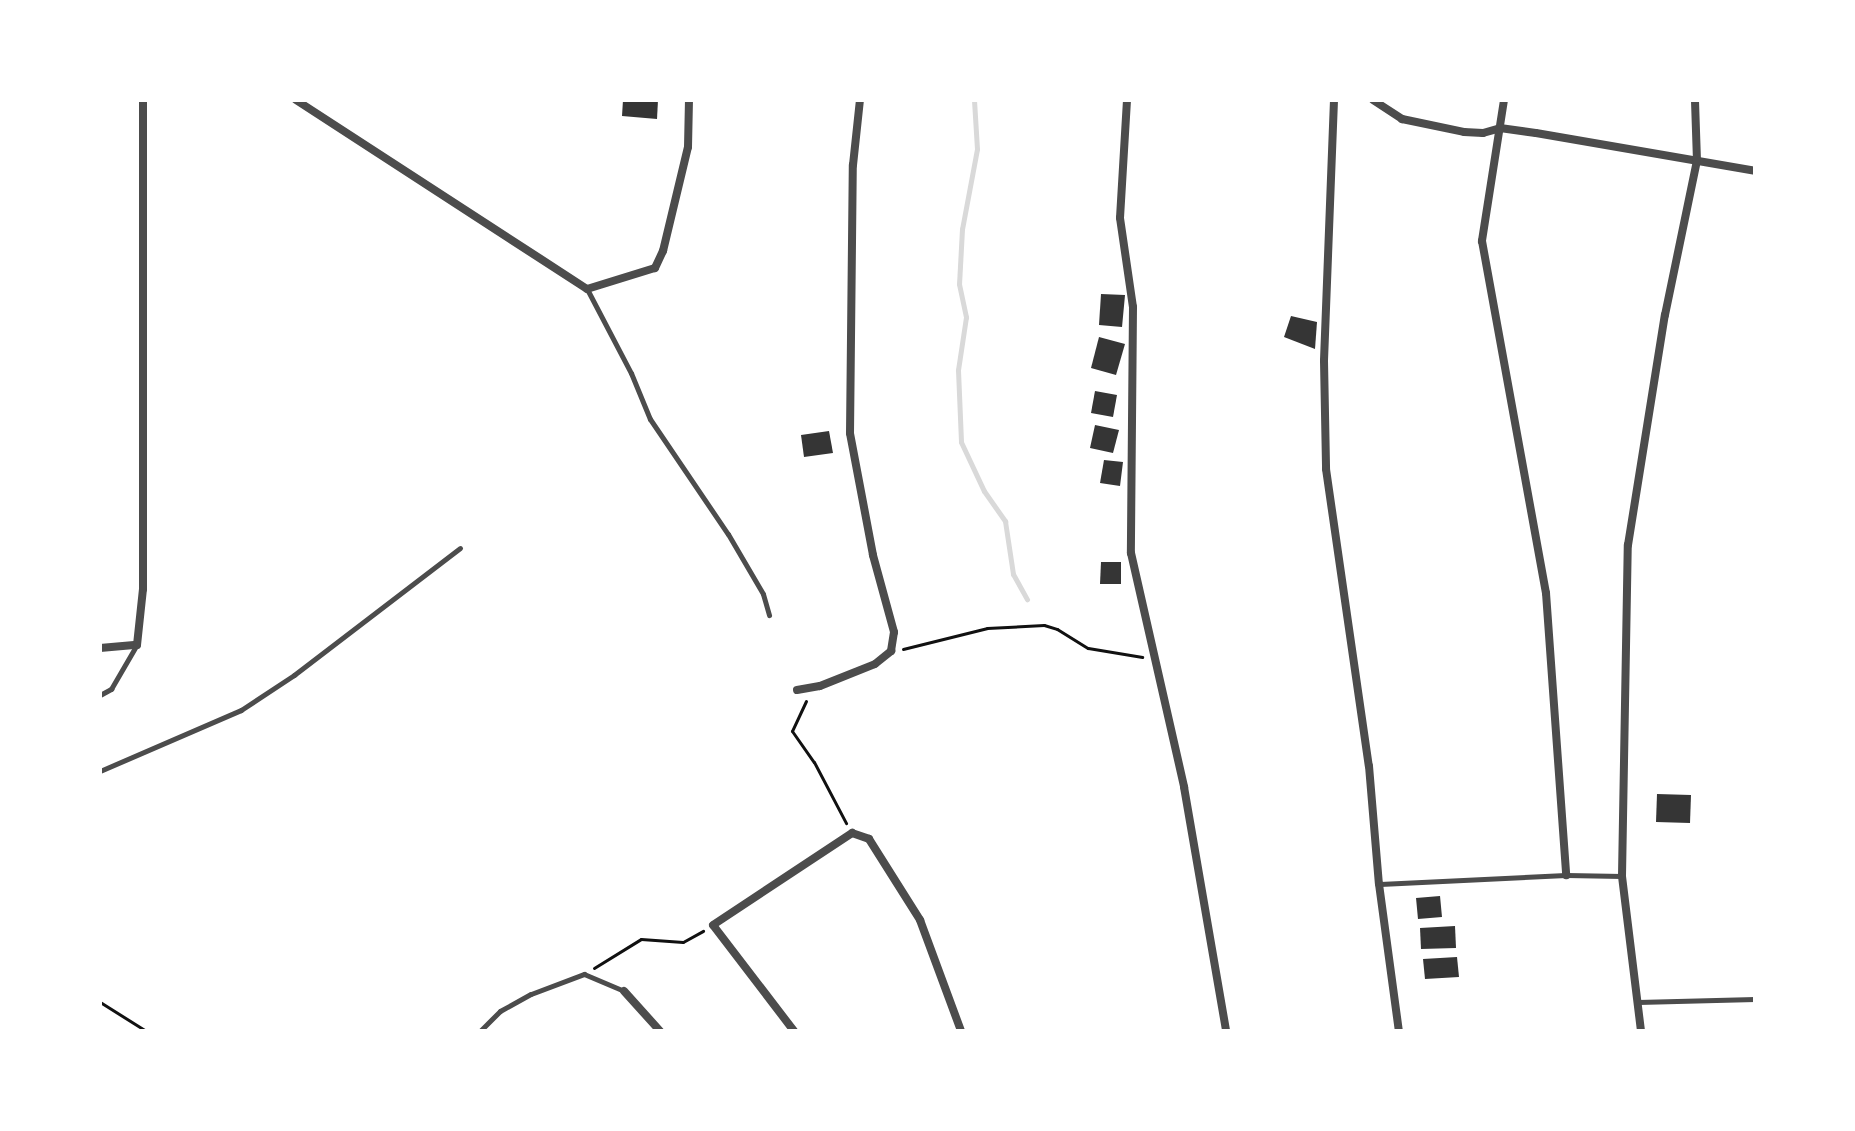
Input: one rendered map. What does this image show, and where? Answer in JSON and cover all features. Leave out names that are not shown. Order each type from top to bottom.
[{"type":"street","points":[[100,648],[137,645],[143,589],[143,100]]},
{"type":"street","points":[[296,100],[587,289],[655,268],[663,251],[688,147],[689,100]]},
{"type":"street","points":[[797,690],[820,686],[875,664],[891,651],[894,632],[873,555],[850,433],[853,165],[860,100]]},
{"type":"street","points":[[1127,100],[1120,218],[1133,307],[1131,553],[1158,660],[1208,915],[1226,1031]]},
{"type":"street","points":[[1334,100],[1324,361],[1326,469],[1369,766],[1379,884],[1399,1031]]},
{"type":"street","points":[[1373,100],[1402,119],[1464,132],[1483,133],[1500,128],[1755,171]]},
{"type":"street","points":[[1504,100],[1482,241],[1546,593],[1566,875]]},
{"type":"street","points":[[1641,1031],[1622,876],[1628,545],[1665,315],[1697,161],[1695,100]]},
{"type":"street","points":[[794,1031],[713,925],[852,833],[869,839],[920,920],[961,1031]]},
{"type":"street","points":[[624,991],[660,1031]]},
{"type":"lane","points":[[587,289],[631,373],[650,419],[728,534],[763,594],[769,615]]},
{"type":"lane","points":[[100,771],[241,710],[294,675],[460,548]]},
{"type":"lane","points":[[100,695],[111,689],[137,645]]},
{"type":"lane","points":[[1379,884],[1566,875],[1622,876]]},
{"type":"lane","points":[[480,1031],[500,1011],[531,994],[584,974],[624,991]]},
{"type":"lane","points":[[1638,1002],[1755,999]]},
{"type":"path","points":[[891,651],[987,628],[1044,625],[1057,629],[1088,648],[1158,660]]},
{"type":"path","points":[[820,686],[807,700],[792,731],[814,762],[852,833]]},
{"type":"path","points":[[584,974],[641,939],[683,942],[713,925]]},
{"type":"path","points":[[100,1002],[146,1031]]},
{"type":"building","points":[[623,100],[658,100],[657,119],[622,116]]},
{"type":"building","points":[[1101,294],[1125,295],[1122,327],[1099,325]]},
{"type":"building","points":[[1291,316],[1317,322],[1315,349],[1284,337]]},
{"type":"building","points":[[1099,337],[1125,344],[1116,375],[1091,368]]},
{"type":"building","points":[[1095,391],[1117,395],[1113,417],[1091,413]]},
{"type":"building","points":[[1095,425],[1119,430],[1113,453],[1090,448]]},
{"type":"building","points":[[829,431],[833,453],[804,457],[801,435]]},
{"type":"building","points":[[1104,460],[1123,462],[1120,486],[1100,483]]},
{"type":"building","points":[[1101,562],[1121,562],[1121,584],[1100,584]]},
{"type":"building","points":[[1657,794],[1691,795],[1690,823],[1656,822]]},
{"type":"building","points":[[1440,896],[1442,917],[1418,919],[1416,898]]},
{"type":"building","points":[[1455,926],[1456,948],[1421,949],[1420,928]]},
{"type":"building","points":[[1457,957],[1459,977],[1425,979],[1423,959]]},
{"type":"waterway","points":[[974,100],[977,149],[962,229],[959,284],[966,317],[958,370],[961,442],[984,491],[1005,521],[1013,574],[1027,599]]}]
